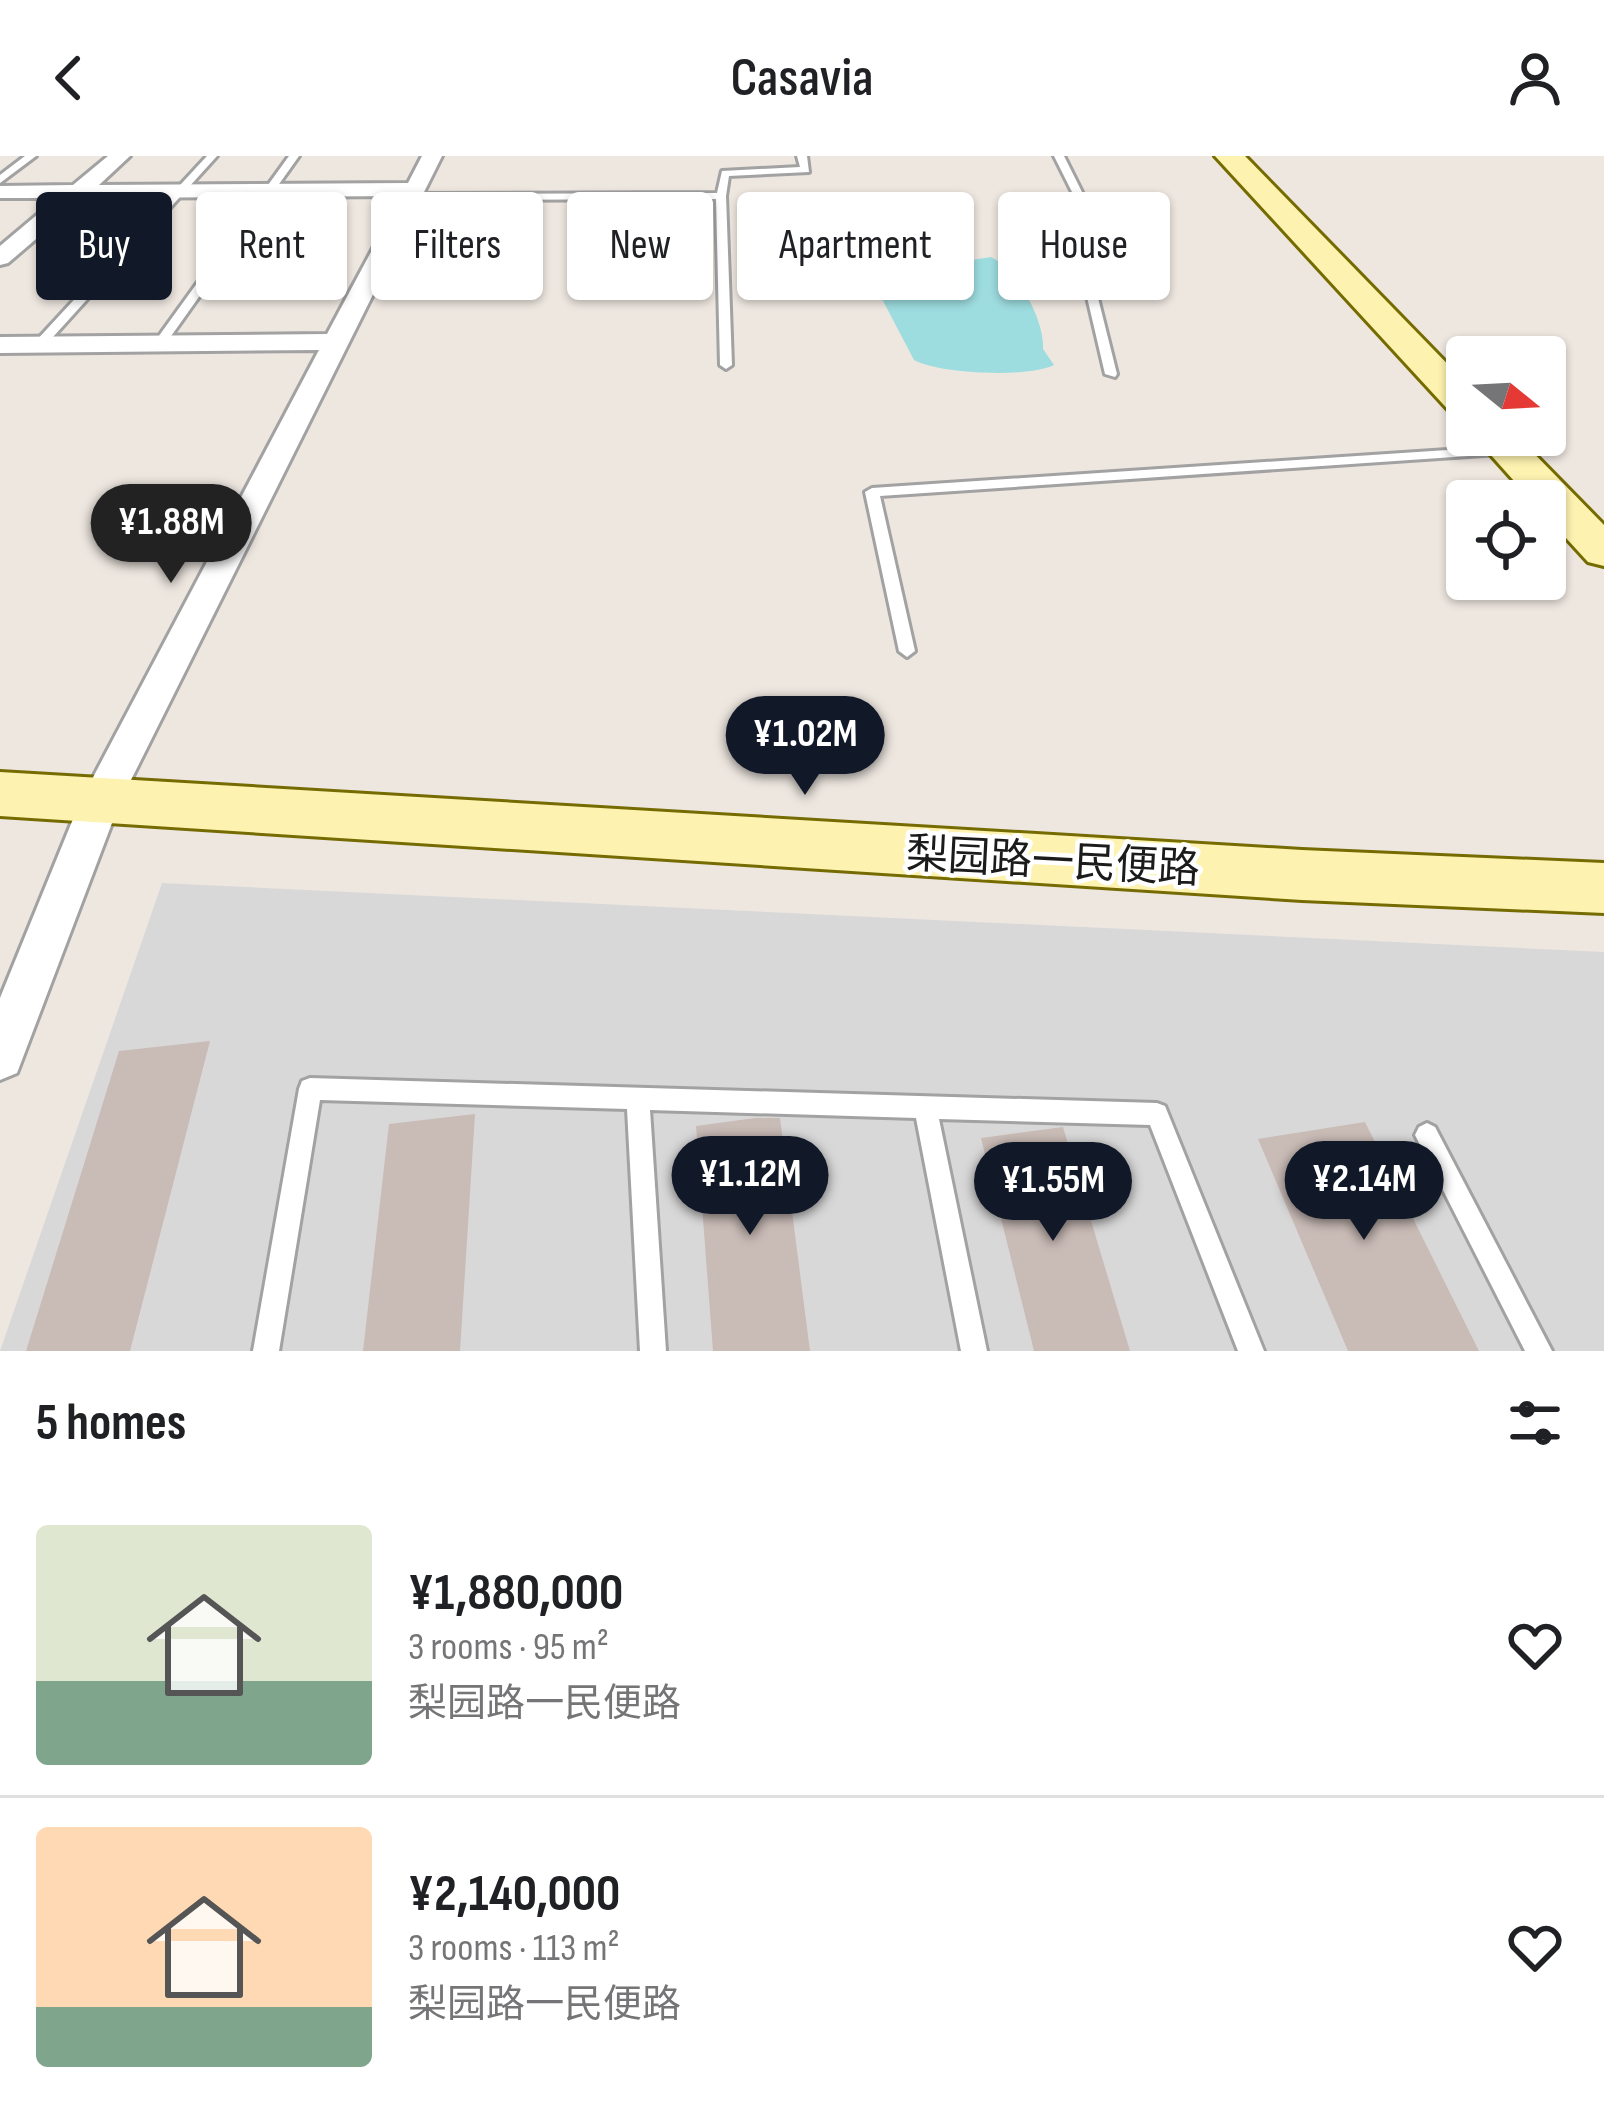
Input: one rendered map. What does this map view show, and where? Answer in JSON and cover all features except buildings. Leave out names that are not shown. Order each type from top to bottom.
[{"type":"main road","points":[[1228,156],[1446,385]]},
{"type":"main road","points":[[1513,456],[1604,552]]},
{"type":"main road","name":"梨园路一民便路","points":[[0,794],[1302,875],[1604,888]]},
{"type":"street","points":[[0,258],[119,156]]},
{"type":"street","points":[[414,192],[432,156]]},
{"type":"street","points":[[0,192],[371,192]]},
{"type":"street","points":[[0,1057],[100,802],[371,274]]},
{"type":"street","points":[[0,345],[336,341]]},
{"type":"lane","points":[[0,180],[31,156]]},
{"type":"lane","points":[[40,345],[176,190],[212,156]]},
{"type":"lane","points":[[160,344],[294,156]]},
{"type":"lane","points":[[726,365],[724,173],[806,170],[802,156]]},
{"type":"lane","points":[[1059,156],[1083,214],[1082,254],[1111,374]]},
{"type":"lane","points":[[543,194],[721,196]]},
{"type":"lane","points":[[907,651],[872,492],[1446,446]]},
{"type":"lane","points":[[266,1351],[310,1089],[1157,1114],[1251,1351]]},
{"type":"lane","points":[[638,1099],[653,1351]]},
{"type":"lane","points":[[925,1107],[974,1351]]},
{"type":"lane","points":[[1427,1135],[1539,1351]]},
{"type":"shaded area","points":[[162,883],[1604,952],[1604,1351],[0,1351]]},
{"type":"water","points":[[991,257],[998,262],[998,300],[1029,300],[1043,349],[1054,365],[1025,372],[984,373],[914,360],[883,300],[974,300],[974,260]]}]
